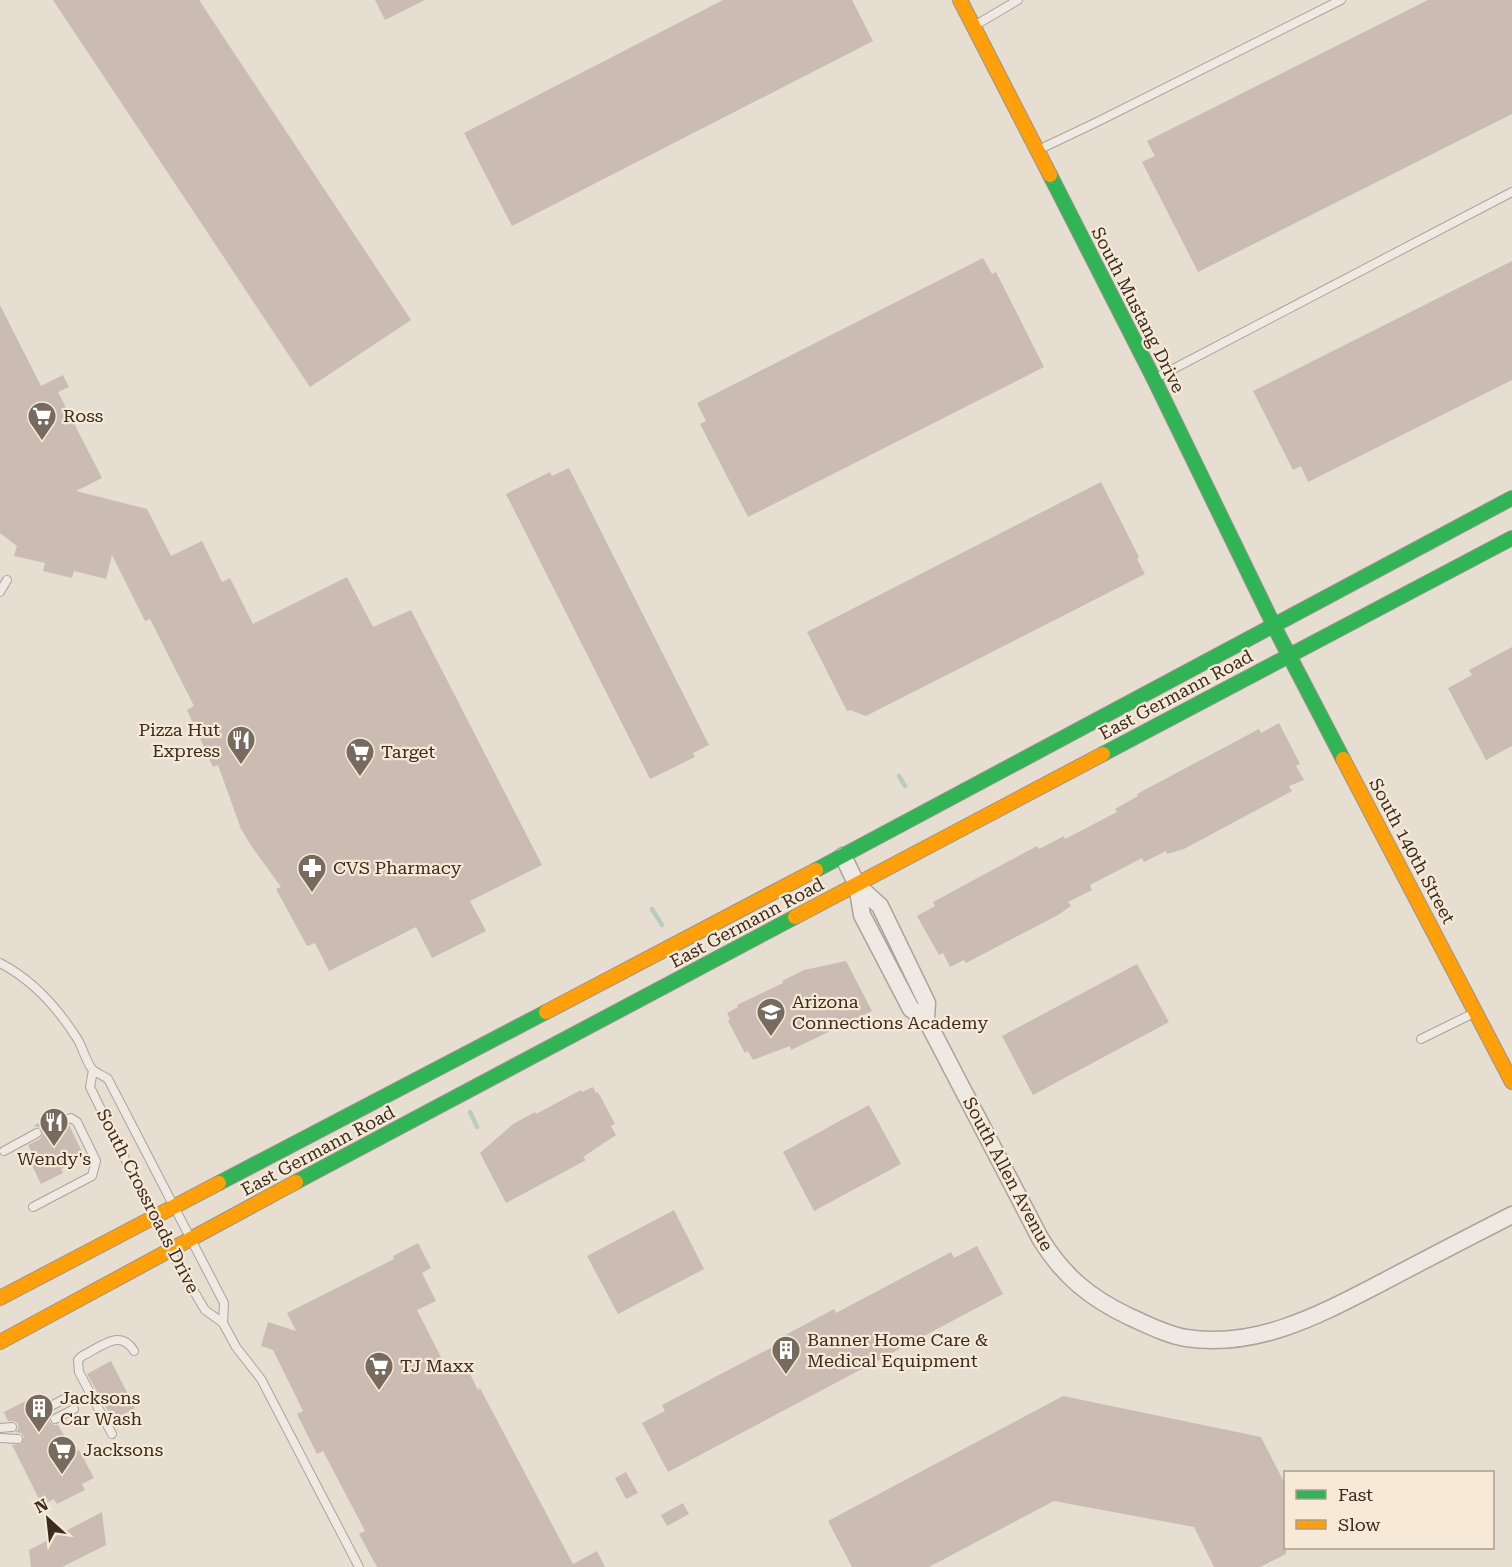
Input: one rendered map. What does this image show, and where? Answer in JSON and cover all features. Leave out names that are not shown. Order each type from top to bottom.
[{"type":"main road","name":"South Mustang Drive","points":[[960,0],[1035,151],[1154,379],[1280,638]]},
{"type":"main road","name":"East Germann Road","points":[[0,1298],[843,856],[1512,498]]},
{"type":"main road","name":"East Germann Road","points":[[0,1342],[189,1238],[1512,538]]},
{"type":"main road","name":"South 140th Street","points":[[1280,638],[1512,1082]]},
{"type":"street","name":"South Allen Avenue","points":[[843,856],[857,885],[880,906],[927,1003],[926,1019],[997,1158],[1050,1253],[1078,1286],[1115,1310],[1151,1327],[1184,1338],[1216,1340],[1245,1337],[1288,1327],[1313,1318],[1512,1215]]},
{"type":"lane","points":[[973,27],[1018,0]]},
{"type":"lane","points":[[1035,151],[1341,0]]},
{"type":"lane","points":[[1154,379],[1512,192]]},
{"type":"lane","points":[[0,592],[7,580]]},
{"type":"lane","name":"South Crossroads Drive","points":[[0,963],[15,971],[52,1004],[79,1041],[93,1070],[90,1087],[169,1249],[205,1310],[223,1323],[236,1347],[261,1379],[359,1567]]},
{"type":"lane","points":[[1421,1039],[1476,1012]]},
{"type":"lane","name":"South Crossroads Drive","points":[[93,1070],[108,1078],[224,1303],[223,1323]]},
{"type":"lane","points":[[33,1207],[89,1179],[95,1169],[96,1161],[77,1122],[71,1118],[59,1122]]},
{"type":"lane","points":[[4,1151],[37,1133]]},
{"type":"lane","points":[[112,1434],[79,1372],[78,1360],[115,1340],[122,1339],[129,1343],[134,1351]]},
{"type":"lane","points":[[49,1407],[68,1397]]},
{"type":"lane","points":[[56,1419],[74,1409]]},
{"type":"lane","points":[[0,1428],[12,1427]]},
{"type":"lane","points":[[0,1438],[18,1439]]},
{"type":"building","points":[[53,0],[199,0],[411,320],[310,387]]},
{"type":"building","points":[[375,0],[425,0],[385,20]]},
{"type":"building","points":[[723,0],[852,0],[873,41],[512,226],[464,133]]},
{"type":"building","points":[[1428,0],[1512,0],[1512,114],[1198,272],[1142,162],[1155,156],[1147,141]]},
{"type":"building","points":[[983,258],[992,274],[996,272],[1044,367],[748,517],[700,424],[706,421],[697,403]]},
{"type":"building","points":[[1512,261],[1512,380],[1308,482],[1301,466],[1293,470],[1253,391]]},
{"type":"building","name":"Target","points":[[0,305],[41,386],[63,375],[69,387],[58,392],[102,478],[76,491],[147,509],[171,556],[202,541],[222,582],[230,578],[253,624],[347,577],[373,627],[411,610],[542,865],[470,901],[486,931],[432,958],[416,927],[329,971],[315,943],[307,946],[276,889],[281,887],[241,829],[218,765],[213,767],[187,710],[194,706],[150,619],[145,621],[112,555],[106,579],[74,571],[72,578],[43,571],[45,563],[14,556],[17,546],[0,533]]},
{"type":"building","points":[[569,468],[709,745],[693,753],[695,757],[650,779],[506,494],[550,472],[552,476]]},
{"type":"building","points":[[1101,482],[1139,557],[1137,559],[1145,574],[866,716],[847,711],[807,632]]},
{"type":"building","points":[[1512,647],[1512,746],[1486,760],[1448,688],[1472,675],[1469,670]]},
{"type":"building","points":[[1279,723],[1300,764],[1296,766],[1304,780],[1289,786],[1292,791],[1184,849],[1167,854],[1166,851],[1144,862],[1142,858],[1090,885],[1092,890],[1068,902],[1071,906],[1058,915],[966,963],[964,960],[950,967],[943,953],[939,955],[917,916],[935,906],[933,902],[1037,846],[1039,849],[1064,836],[1065,839],[1117,812],[1115,809],[1138,796],[1137,794],[1259,729],[1261,733]]},
{"type":"building","points":[[846,961],[872,1011],[791,1050],[790,1046],[753,1060],[748,1051],[745,1053],[728,1021],[730,1019],[727,1013],[738,1007],[737,1005],[804,970]]},
{"type":"building","points":[[1137,964],[1169,1022],[1033,1095],[1002,1036]]},
{"type":"building","points":[[593,1087],[615,1124],[611,1126],[616,1135],[583,1157],[586,1160],[506,1203],[480,1153],[513,1124],[581,1090],[582,1092]]},
{"type":"building","points":[[869,1105],[901,1164],[814,1211],[783,1152]]},
{"type":"building","points":[[56,1115],[53,1121],[54,1126],[62,1128],[69,1125],[84,1156],[61,1169],[63,1173],[41,1184],[29,1159],[34,1157],[28,1145],[40,1139],[43,1134],[41,1128],[33,1126]]},
{"type":"building","points":[[674,1210],[704,1269],[618,1314],[587,1256]]},
{"type":"building","points":[[418,1243],[431,1268],[422,1273],[436,1301],[417,1310],[447,1369],[468,1370],[478,1390],[480,1388],[573,1564],[597,1551],[605,1567],[377,1567],[359,1534],[365,1531],[323,1451],[317,1454],[297,1414],[303,1411],[273,1350],[261,1346],[268,1322],[296,1331],[287,1313],[394,1259],[393,1256]]},
{"type":"building","name":"Banner Home Care & Medical Equipment","points":[[977,1246],[1003,1294],[668,1472],[642,1423],[665,1411],[662,1405],[778,1344],[776,1340],[834,1309],[836,1313],[951,1252],[954,1258]]},
{"type":"building","points":[[111,1361],[135,1408],[113,1420],[87,1374]]},
{"type":"building","points":[[41,1393],[46,1401],[43,1406],[44,1410],[52,1413],[49,1418],[50,1422],[58,1425],[74,1453],[79,1450],[94,1478],[82,1484],[85,1490],[57,1504],[54,1499],[42,1505],[12,1445],[21,1444],[24,1437],[21,1433],[15,1432],[18,1424],[8,1421],[4,1412]]},
{"type":"building","points":[[1063,1396],[1261,1437],[1284,1482],[1284,1549],[1286,1549],[1286,1554],[1260,1567],[1214,1567],[1194,1527],[1054,1501],[929,1567],[852,1567],[828,1521]]},
{"type":"building","points":[[626,1472],[638,1493],[626,1499],[615,1478]]},
{"type":"building","points":[[683,1503],[689,1514],[667,1526],[661,1515]]},
{"type":"building","points":[[102,1512],[106,1545],[62,1567],[31,1567],[29,1550]]},
{"type":"waterway","points":[[899,776],[905,786]]},
{"type":"waterway","points":[[652,909],[662,925]]},
{"type":"waterway","points":[[470,1112],[477,1127]]},
{"type":"traffic: fast","points":[[1050,175],[1154,379],[1280,638],[1343,759]]},
{"type":"traffic: fast","points":[[816,870],[1512,498]]},
{"type":"traffic: fast","points":[[1103,754],[1512,538]]},
{"type":"traffic: fast","points":[[296,1182],[795,917]]},
{"type":"traffic: fast","points":[[219,1183],[546,1012]]},
{"type":"traffic: slow","points":[[960,0],[1050,175]]},
{"type":"traffic: slow","points":[[795,917],[1103,754]]},
{"type":"traffic: slow","points":[[1343,759],[1512,1082]]},
{"type":"traffic: slow","points":[[546,1012],[816,870]]},
{"type":"traffic: slow","points":[[0,1342],[296,1182]]},
{"type":"traffic: slow","points":[[0,1298],[219,1183]]},
{"type":"place","name":"Ross","points":[[42,442]]},
{"type":"place","name":"Pizza Hut Express","points":[[241,766]]},
{"type":"place","name":"Target","points":[[360,778]]},
{"type":"place","name":"CVS Pharmacy","points":[[312,894]]},
{"type":"place","name":"Arizona Connections Academy","points":[[771,1038]]},
{"type":"place","name":"Wendy's","points":[[54,1148]]},
{"type":"place","name":"Banner Home Care & Medical Equipment","points":[[786,1376]]},
{"type":"place","name":"TJ Maxx","points":[[379,1392]]},
{"type":"place","name":"Jacksons Car Wash","points":[[39,1434]]},
{"type":"place","name":"Jacksons","points":[[62,1476]]}]
